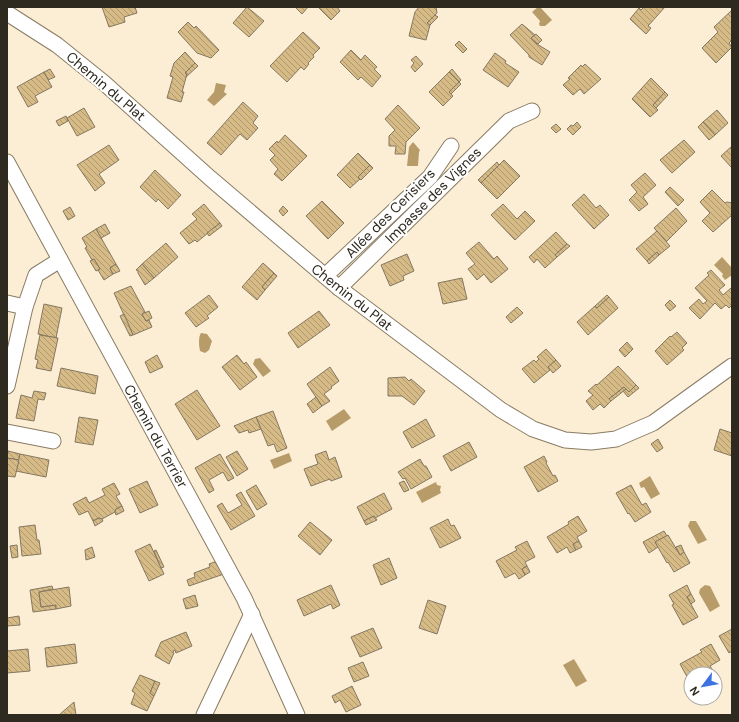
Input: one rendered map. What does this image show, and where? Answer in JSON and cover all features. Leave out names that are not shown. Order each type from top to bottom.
[{"type":"street","name":"Chemin du Plat","points":[[7,13],[57,46],[103,82],[210,178],[339,288],[501,410],[533,429],[564,440],[591,442],[616,439],[653,423],[732,366]]},
{"type":"street","name":"Impasse des Vignes","points":[[339,288],[509,121],[532,111]]},
{"type":"street","name":"Allée des Cerisiers","points":[[325,276],[430,177],[451,146]]},
{"type":"street","name":"Chemin du Terrier","points":[[7,162],[244,598],[297,715]]},
{"type":"street","points":[[7,386],[25,308],[36,275],[60,260]]},
{"type":"street","points":[[7,303],[25,308]]},
{"type":"street","points":[[7,432],[53,441]]},
{"type":"street","points":[[204,715],[252,614]]},
{"type":"shaded area","points":[[540,7],[552,20],[545,26],[540,26],[540,21],[532,12]]},
{"type":"shaded area","points":[[216,83],[226,85],[224,92],[227,94],[214,106],[207,100],[214,92]]},
{"type":"shaded area","points":[[413,142],[420,150],[418,166],[407,166],[409,147]]},
{"type":"shaded area","points":[[722,257],[732,268],[732,275],[725,280],[722,276],[723,274],[714,265]]},
{"type":"shaded area","points":[[201,333],[207,334],[212,341],[209,350],[205,353],[200,351],[199,339]]},
{"type":"shaded area","points":[[260,358],[271,371],[263,377],[253,364],[255,359]]},
{"type":"shaded area","points":[[344,409],[351,418],[332,431],[326,421]]},
{"type":"shaded area","points":[[289,453],[292,461],[274,469],[270,460]]},
{"type":"shaded area","points":[[650,476],[660,494],[651,499],[644,487],[641,488],[639,483]]},
{"type":"shaded area","points":[[436,482],[437,485],[441,486],[441,493],[422,503],[416,492]]},
{"type":"shaded area","points":[[690,521],[696,521],[707,540],[698,544],[688,526]]},
{"type":"shaded area","points":[[705,585],[710,586],[720,606],[710,612],[699,593],[700,589]]},
{"type":"shaded area","points":[[574,659],[587,681],[576,687],[563,665]]},
{"type":"building","points":[[102,7],[135,7],[137,13],[124,17],[125,22],[109,27]]},
{"type":"building","points":[[247,7],[264,21],[249,37],[233,23]]},
{"type":"building","points":[[295,7],[308,7],[302,14]]},
{"type":"building","points":[[318,7],[337,7],[340,11],[331,20]]},
{"type":"building","points":[[419,7],[436,7],[437,13],[427,23],[430,25],[426,40],[409,36],[415,12]]},
{"type":"building","points":[[644,7],[665,7],[648,26],[651,28],[646,34],[630,19],[639,8],[641,10]]},
{"type":"building","points":[[732,10],[732,40],[729,43],[732,47],[716,63],[702,48],[718,32],[714,27]]},
{"type":"building","points":[[435,15],[438,17],[430,25],[427,23]]},
{"type":"building","points":[[188,22],[194,28],[196,26],[219,50],[211,58],[197,53],[178,32]]},
{"type":"building","points":[[522,24],[535,35],[531,38],[537,44],[550,52],[542,65],[529,57],[529,55],[510,35]]},
{"type":"building","points":[[303,32],[320,48],[313,55],[314,57],[304,70],[301,67],[287,82],[270,66]]},
{"type":"building","points":[[536,34],[542,40],[538,44],[531,38]]},
{"type":"building","points":[[459,41],[467,49],[463,53],[455,45]]},
{"type":"building","points":[[351,50],[361,60],[365,55],[377,67],[374,69],[381,76],[372,87],[361,77],[358,80],[340,62]]},
{"type":"building","points":[[185,52],[195,63],[185,73],[187,74],[181,102],[167,98],[173,77],[170,76],[174,63]]},
{"type":"building","points":[[495,53],[506,61],[505,63],[519,72],[508,87],[483,70]]},
{"type":"building","points":[[416,56],[423,64],[415,72],[411,67],[414,63],[411,60]]},
{"type":"building","points":[[195,63],[198,66],[186,77],[187,74],[185,73]]},
{"type":"building","points":[[585,64],[601,79],[584,94],[580,89],[573,95],[563,85],[581,65],[582,67]]},
{"type":"building","points":[[50,69],[55,77],[48,80],[44,72]]},
{"type":"building","points":[[452,69],[461,80],[459,82],[449,72]]},
{"type":"building","points":[[44,72],[52,87],[35,96],[38,102],[28,107],[17,87]]},
{"type":"building","points":[[449,72],[459,82],[449,92],[453,96],[443,106],[429,92]]},
{"type":"building","points":[[651,78],[665,92],[653,105],[658,110],[650,117],[632,99]]},
{"type":"building","points":[[459,82],[461,84],[451,94],[449,92]]},
{"type":"building","points":[[665,92],[668,95],[656,108],[653,105]]},
{"type":"building","points":[[243,102],[258,116],[253,123],[258,128],[247,140],[240,134],[221,155],[207,143]]},
{"type":"building","points":[[398,105],[420,128],[406,142],[405,154],[395,154],[396,146],[389,146],[389,136],[395,130],[385,119]]},
{"type":"building","points":[[84,108],[95,127],[77,136],[67,118]]},
{"type":"building","points":[[717,110],[728,123],[715,135],[703,122]]},
{"type":"building","points":[[66,116],[68,121],[59,126],[56,121]]},
{"type":"building","points":[[577,122],[581,127],[573,135],[567,129]]},
{"type":"building","points":[[703,122],[715,135],[709,140],[698,127]]},
{"type":"building","points":[[556,124],[561,129],[556,133],[551,128]]},
{"type":"building","points":[[285,135],[307,156],[282,181],[274,174],[278,169],[270,160],[275,155],[269,149],[277,141],[278,143]]},
{"type":"building","points":[[684,140],[695,152],[672,173],[660,160]]},
{"type":"building","points":[[109,145],[119,160],[99,174],[105,183],[95,191],[77,165]]},
{"type":"building","points":[[732,146],[732,168],[721,156]]},
{"type":"building","points":[[358,153],[370,165],[358,177],[360,179],[350,188],[337,175]]},
{"type":"building","points":[[504,160],[520,176],[497,199],[481,183]]},
{"type":"building","points":[[497,162],[499,165],[481,183],[478,180]]},
{"type":"building","points":[[370,165],[373,168],[361,180],[358,177]]},
{"type":"building","points":[[155,170],[181,195],[168,209],[158,199],[156,202],[140,187]]},
{"type":"building","points":[[645,173],[656,185],[643,197],[648,204],[639,211],[629,200],[637,192],[631,185]]},
{"type":"building","points":[[670,187],[684,200],[678,206],[665,192]]},
{"type":"building","points":[[712,190],[725,203],[732,203],[732,215],[713,232],[702,221],[710,213],[700,202]]},
{"type":"building","points":[[584,194],[596,208],[600,205],[609,215],[594,229],[572,205]]},
{"type":"building","points":[[322,201],[344,223],[328,239],[306,216]]},
{"type":"building","points":[[204,204],[220,223],[197,242],[195,240],[189,244],[180,233],[197,219],[192,214]]},
{"type":"building","points":[[503,204],[517,219],[525,211],[535,221],[515,240],[491,215]]},
{"type":"building","points":[[283,206],[288,211],[283,216],[279,211]]},
{"type":"building","points":[[70,207],[75,216],[68,220],[63,211]]},
{"type":"building","points":[[676,208],[687,221],[666,242],[654,228]]},
{"type":"building","points":[[220,223],[222,226],[209,236],[207,233]]},
{"type":"building","points":[[105,224],[110,233],[101,238],[96,229]]},
{"type":"building","points":[[96,229],[116,264],[110,268],[113,274],[104,280],[98,270],[100,269],[94,259],[92,260],[85,248],[87,247],[82,238]]},
{"type":"building","points":[[657,231],[670,246],[659,255],[657,252],[647,261],[636,249]]},
{"type":"building","points":[[556,232],[567,244],[555,255],[557,257],[545,268],[537,259],[534,263],[529,257]]},
{"type":"building","points":[[479,242],[494,259],[497,256],[508,269],[491,283],[484,274],[477,280],[468,269],[475,264],[466,253]]},
{"type":"building","points":[[166,243],[178,257],[154,278],[142,264]]},
{"type":"building","points":[[567,244],[570,246],[557,257],[555,255]]},
{"type":"building","points":[[657,252],[659,255],[649,264],[647,261]]},
{"type":"building","points":[[407,254],[414,271],[403,276],[404,280],[390,286],[381,265]]},
{"type":"building","points":[[94,259],[100,269],[96,271],[90,261]]},
{"type":"building","points":[[263,263],[274,273],[262,287],[265,290],[257,300],[242,287]]},
{"type":"building","points":[[116,264],[120,271],[113,274],[110,268]]},
{"type":"building","points":[[142,264],[154,278],[145,285],[138,271],[136,270]]},
{"type":"building","points":[[711,270],[725,285],[719,290],[723,295],[732,288],[732,305],[729,308],[726,305],[721,309],[715,303],[700,319],[689,308],[699,299],[703,304],[707,301],[695,288],[709,275],[707,273]]},
{"type":"building","points":[[274,273],[277,276],[265,290],[262,287]]},
{"type":"building","points":[[462,278],[467,299],[443,304],[438,283]]},
{"type":"building","points":[[131,286],[145,312],[142,314],[146,321],[149,320],[152,327],[133,335],[114,293]]},
{"type":"building","points":[[209,295],[218,307],[207,316],[209,318],[196,327],[185,313]]},
{"type":"building","points":[[607,295],[609,297],[597,308],[595,306]]},
{"type":"building","points":[[609,297],[618,308],[588,335],[577,322],[595,306],[597,308]]},
{"type":"building","points":[[670,300],[676,306],[670,311],[665,305]]},
{"type":"building","points":[[44,304],[62,308],[56,338],[38,334]]},
{"type":"building","points":[[517,307],[523,313],[511,323],[506,317]]},
{"type":"building","points":[[149,311],[152,318],[146,321],[142,314]]},
{"type":"building","points":[[319,311],[330,325],[298,348],[288,333]]},
{"type":"building","points":[[124,314],[133,335],[130,336],[120,316]]},
{"type":"building","points":[[677,332],[687,343],[682,348],[684,350],[667,365],[655,351],[670,336],[671,337]]},
{"type":"building","points":[[40,335],[58,338],[51,371],[36,368],[38,360],[35,359]]},
{"type":"building","points":[[627,342],[633,349],[625,357],[619,350]]},
{"type":"building","points":[[546,349],[556,360],[548,367],[550,370],[534,383],[522,369],[534,360],[536,362],[539,359],[537,357]]},
{"type":"building","points":[[157,355],[163,367],[150,373],[145,362]]},
{"type":"building","points":[[237,355],[244,364],[246,362],[257,377],[240,390],[222,367]]},
{"type":"building","points":[[556,360],[561,366],[553,373],[548,367]]},
{"type":"building","points":[[618,366],[636,385],[629,392],[624,387],[609,399],[611,401],[604,408],[600,404],[593,410],[586,401],[593,395],[588,391]]},
{"type":"building","points":[[330,367],[339,381],[324,394],[330,401],[322,406],[307,384]]},
{"type":"building","points":[[61,368],[98,376],[95,394],[57,386]]},
{"type":"building","points":[[405,377],[409,381],[411,379],[425,391],[414,405],[402,396],[388,396],[388,378]]},
{"type":"building","points":[[636,385],[639,388],[628,397],[623,391],[626,389],[629,392]]},
{"type":"building","points":[[624,387],[626,389],[611,401],[609,399]]},
{"type":"building","points":[[197,390],[220,426],[197,440],[175,404]]},
{"type":"building","points":[[34,391],[46,393],[44,400],[38,399],[34,421],[16,418],[21,395],[32,398]]},
{"type":"building","points":[[316,397],[322,406],[313,413],[307,404]]},
{"type":"building","points":[[273,411],[287,448],[277,452],[274,444],[268,446],[256,417]]},
{"type":"building","points":[[79,417],[98,420],[93,445],[75,442]]},
{"type":"building","points":[[256,417],[261,429],[249,433],[248,430],[239,433],[234,426]]},
{"type":"building","points":[[426,419],[435,436],[412,448],[403,432]]},
{"type":"building","points":[[720,429],[732,433],[732,456],[714,450]]},
{"type":"building","points":[[658,439],[663,448],[657,452],[651,444]]},
{"type":"building","points":[[469,442],[477,457],[451,471],[443,456]]},
{"type":"building","points":[[8,451],[20,454],[19,460],[7,458]]},
{"type":"building","points":[[237,451],[248,469],[237,476],[226,457]]},
{"type":"building","points":[[326,451],[329,460],[335,457],[342,477],[331,481],[330,479],[311,486],[304,469],[318,464],[315,455]]},
{"type":"building","points":[[20,454],[49,460],[46,477],[16,471]]},
{"type":"building","points":[[220,454],[234,478],[228,481],[223,472],[209,480],[214,490],[209,493],[195,468]]},
{"type":"building","points":[[544,456],[553,476],[555,475],[558,481],[538,492],[524,467]]},
{"type":"building","points":[[7,458],[19,460],[15,477],[7,476]]},
{"type":"building","points":[[420,459],[432,477],[411,489],[405,478],[403,479],[398,472]]},
{"type":"building","points":[[147,481],[158,505],[140,513],[129,489]]},
{"type":"building","points":[[404,481],[409,490],[404,492],[399,483]]},
{"type":"building","points":[[114,483],[120,494],[116,496],[122,506],[116,509],[115,512],[102,519],[99,518],[93,521],[88,511],[79,515],[73,504],[86,497],[89,503],[105,495],[102,489]]},
{"type":"building","points":[[256,485],[267,504],[257,510],[246,491]]},
{"type":"building","points":[[631,485],[642,505],[646,503],[651,512],[635,522],[629,513],[628,514],[616,493]]},
{"type":"building","points":[[241,492],[255,516],[231,530],[217,506],[222,503],[228,513],[242,505],[236,495]]},
{"type":"building","points":[[384,493],[392,509],[375,518],[374,516],[364,521],[357,507]]},
{"type":"building","points":[[122,506],[124,511],[116,515],[116,509]]},
{"type":"building","points":[[374,516],[377,520],[366,525],[364,521]]},
{"type":"building","points":[[578,516],[587,531],[577,537],[579,541],[573,544],[576,550],[570,553],[567,547],[557,553],[547,537],[569,524],[568,522]]},
{"type":"building","points":[[99,518],[103,521],[95,526],[93,521]]},
{"type":"building","points":[[448,519],[451,526],[454,525],[461,538],[440,548],[430,528]]},
{"type":"building","points":[[310,522],[332,540],[320,555],[298,536]]},
{"type":"building","points":[[35,525],[41,554],[22,556],[19,527]]},
{"type":"building","points":[[664,531],[667,536],[655,542],[658,547],[649,553],[643,542]]},
{"type":"building","points":[[668,535],[680,555],[684,552],[690,563],[674,572],[655,542]]},
{"type":"building","points":[[527,541],[535,557],[525,562],[527,566],[522,569],[525,575],[519,579],[515,573],[505,578],[496,561],[517,550],[515,547]]},
{"type":"building","points":[[579,541],[582,547],[576,550],[573,544]]},
{"type":"building","points":[[150,544],[164,574],[149,581],[135,551]]},
{"type":"building","points":[[17,545],[18,557],[12,558],[10,546]]},
{"type":"building","points":[[681,545],[684,552],[680,555],[676,547]]},
{"type":"building","points":[[92,547],[95,557],[86,560],[85,550]]},
{"type":"building","points":[[156,550],[164,567],[161,568],[154,551]]},
{"type":"building","points":[[389,558],[397,578],[381,585],[373,565]]},
{"type":"building","points":[[217,561],[224,574],[189,586],[187,580],[195,577],[194,573],[210,567],[209,564]]},
{"type":"building","points":[[527,566],[530,572],[525,575],[522,569]]},
{"type":"building","points":[[331,585],[340,605],[333,609],[331,604],[304,616],[297,600]]},
{"type":"building","points":[[687,585],[691,594],[687,597],[698,617],[683,625],[672,605],[674,604],[669,595]]},
{"type":"building","points":[[52,586],[53,589],[39,592],[41,607],[56,605],[56,609],[33,612],[30,590]]},
{"type":"building","points":[[69,587],[71,606],[56,609],[56,605],[41,607],[39,592]]},
{"type":"building","points":[[691,594],[695,601],[691,604],[687,597]]},
{"type":"building","points":[[195,595],[198,606],[186,609],[183,599]]},
{"type":"building","points":[[428,600],[446,606],[437,634],[419,628]]},
{"type":"building","points":[[19,616],[20,625],[7,626],[7,618]]},
{"type":"building","points":[[373,628],[382,648],[360,657],[351,637]]},
{"type":"building","points":[[732,629],[732,651],[729,653],[719,636]]},
{"type":"building","points":[[186,632],[192,646],[176,653],[175,650],[173,651],[174,653],[169,664],[155,656],[161,642]]},
{"type":"building","points":[[75,644],[77,663],[47,667],[45,648]]},
{"type":"building","points":[[711,644],[720,660],[710,666],[683,666],[683,669],[680,664],[702,652],[700,650]]},
{"type":"building","points":[[28,649],[30,671],[7,673],[7,651]]},
{"type":"building","points":[[363,662],[369,676],[354,682],[348,668]]},
{"type":"building","points":[[140,675],[155,681],[150,693],[154,696],[147,711],[131,704],[135,693],[132,691]]},
{"type":"building","points":[[155,681],[160,683],[154,696],[150,693]]},
{"type":"building","points":[[352,686],[361,705],[346,712],[340,700],[335,703],[332,696]]},
{"type":"building","points":[[74,702],[76,715],[59,715]]}]
